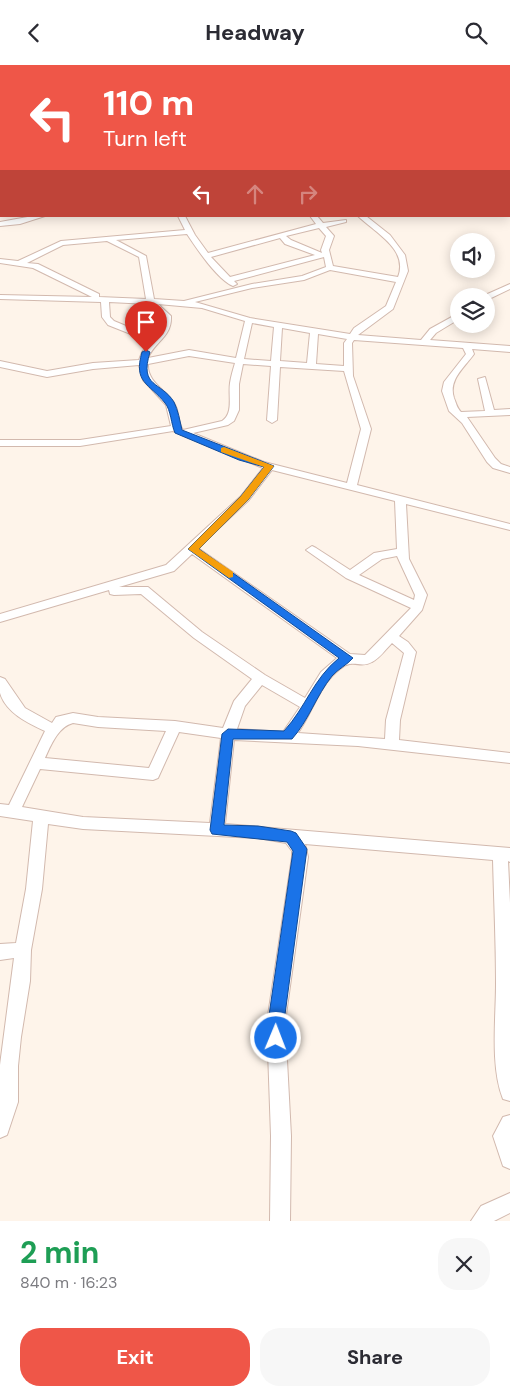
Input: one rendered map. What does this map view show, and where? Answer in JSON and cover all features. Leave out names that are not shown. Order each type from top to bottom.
[{"type":"street","points":[[0,224],[20,222],[38,217]]},
{"type":"street","points":[[180,217],[206,256],[238,289]]},
{"type":"street","points":[[314,217],[330,236],[324,250],[324,255]]},
{"type":"street","points":[[351,487],[366,429],[357,408],[347,369],[348,343],[362,326],[390,307],[404,271],[402,261],[394,244],[383,230],[363,217]]},
{"type":"street","points":[[206,256],[319,225],[344,221]]},
{"type":"street","points":[[20,263],[61,243],[188,232]]},
{"type":"street","points":[[282,235],[286,241],[324,255],[330,263],[329,268]]},
{"type":"street","points":[[108,239],[142,256],[148,273],[146,284],[151,301],[166,316],[167,321],[163,336],[146,352],[142,370],[146,380],[173,407],[179,431]]},
{"type":"street","points":[[228,280],[324,255]]},
{"type":"street","points":[[0,261],[20,263],[38,268],[104,299]]},
{"type":"street","points":[[181,303],[238,289],[304,279],[329,268],[400,280]]},
{"type":"street","points":[[495,293],[510,286]]},
{"type":"street","points":[[0,297],[181,303],[203,306],[249,320],[351,337],[510,349]]},
{"type":"street","points":[[104,299],[106,317],[111,323],[157,343]]},
{"type":"street","points":[[0,443],[80,443],[179,431],[225,423],[232,419],[234,384],[249,320]]},
{"type":"street","points":[[423,343],[433,331],[450,321]]},
{"type":"street","points":[[272,419],[278,325]]},
{"type":"street","points":[[311,367],[314,331]]},
{"type":"street","points":[[466,346],[470,352],[469,357],[446,387],[454,411],[469,425],[491,460],[497,466],[510,470]]},
{"type":"street","points":[[0,366],[47,374],[93,366],[143,362],[189,353],[240,361],[347,369]]},
{"type":"street","points":[[482,379],[490,414]]},
{"type":"street","points":[[459,415],[510,412]]},
{"type":"street","points":[[179,431],[242,458],[510,527]]},
{"type":"street","points":[[0,618],[170,569],[245,498],[270,466]]},
{"type":"street","points":[[193,549],[347,658],[363,661],[369,659],[418,607],[421,595],[404,563],[400,498]]},
{"type":"street","points":[[312,550],[350,575],[418,607]]},
{"type":"street","points":[[350,575],[378,556],[403,551]]},
{"type":"street","points":[[102,590],[144,590],[178,621],[260,678],[308,706]]},
{"type":"street","points":[[390,637],[404,645],[410,652],[393,719],[392,745]]},
{"type":"street","points":[[287,736],[300,722],[329,672],[347,658]]},
{"type":"street","points":[[217,830],[228,734],[239,704],[260,678]]},
{"type":"street","points":[[0,682],[11,703],[20,714],[53,729]]},
{"type":"street","points":[[510,757],[287,736],[228,734],[175,726],[98,722],[73,718],[61,721],[53,729],[6,811],[123,826],[258,832],[300,841],[505,854],[505,1060],[510,1092]]},
{"type":"street","points":[[35,763],[153,774],[175,726]]},
{"type":"street","points":[[0,1128],[9,1102],[9,1066],[21,981],[23,950],[34,889],[41,816]]},
{"type":"street","points":[[280,1221],[281,1136],[276,1022],[300,841]]},
{"type":"street","points":[[0,952],[23,950]]},
{"type":"street","points":[[510,1124],[503,1136],[510,1159]]},
{"type":"street","points":[[481,1221],[493,1209],[510,1203]]},
{"type":"slow traffic","points":[[224,450],[242,458],[270,466],[245,498],[193,549],[229,575]]},
{"type":"route","points":[[146,352],[143,362],[143,375],[149,385],[173,407],[178,431],[242,458],[270,466],[245,498],[193,549],[347,658],[337,663],[329,672],[315,691],[300,722],[287,736],[228,734],[217,830],[258,832],[291,837],[300,849],[299,869],[293,892],[286,964],[276,1022],[276,1038]]}]
